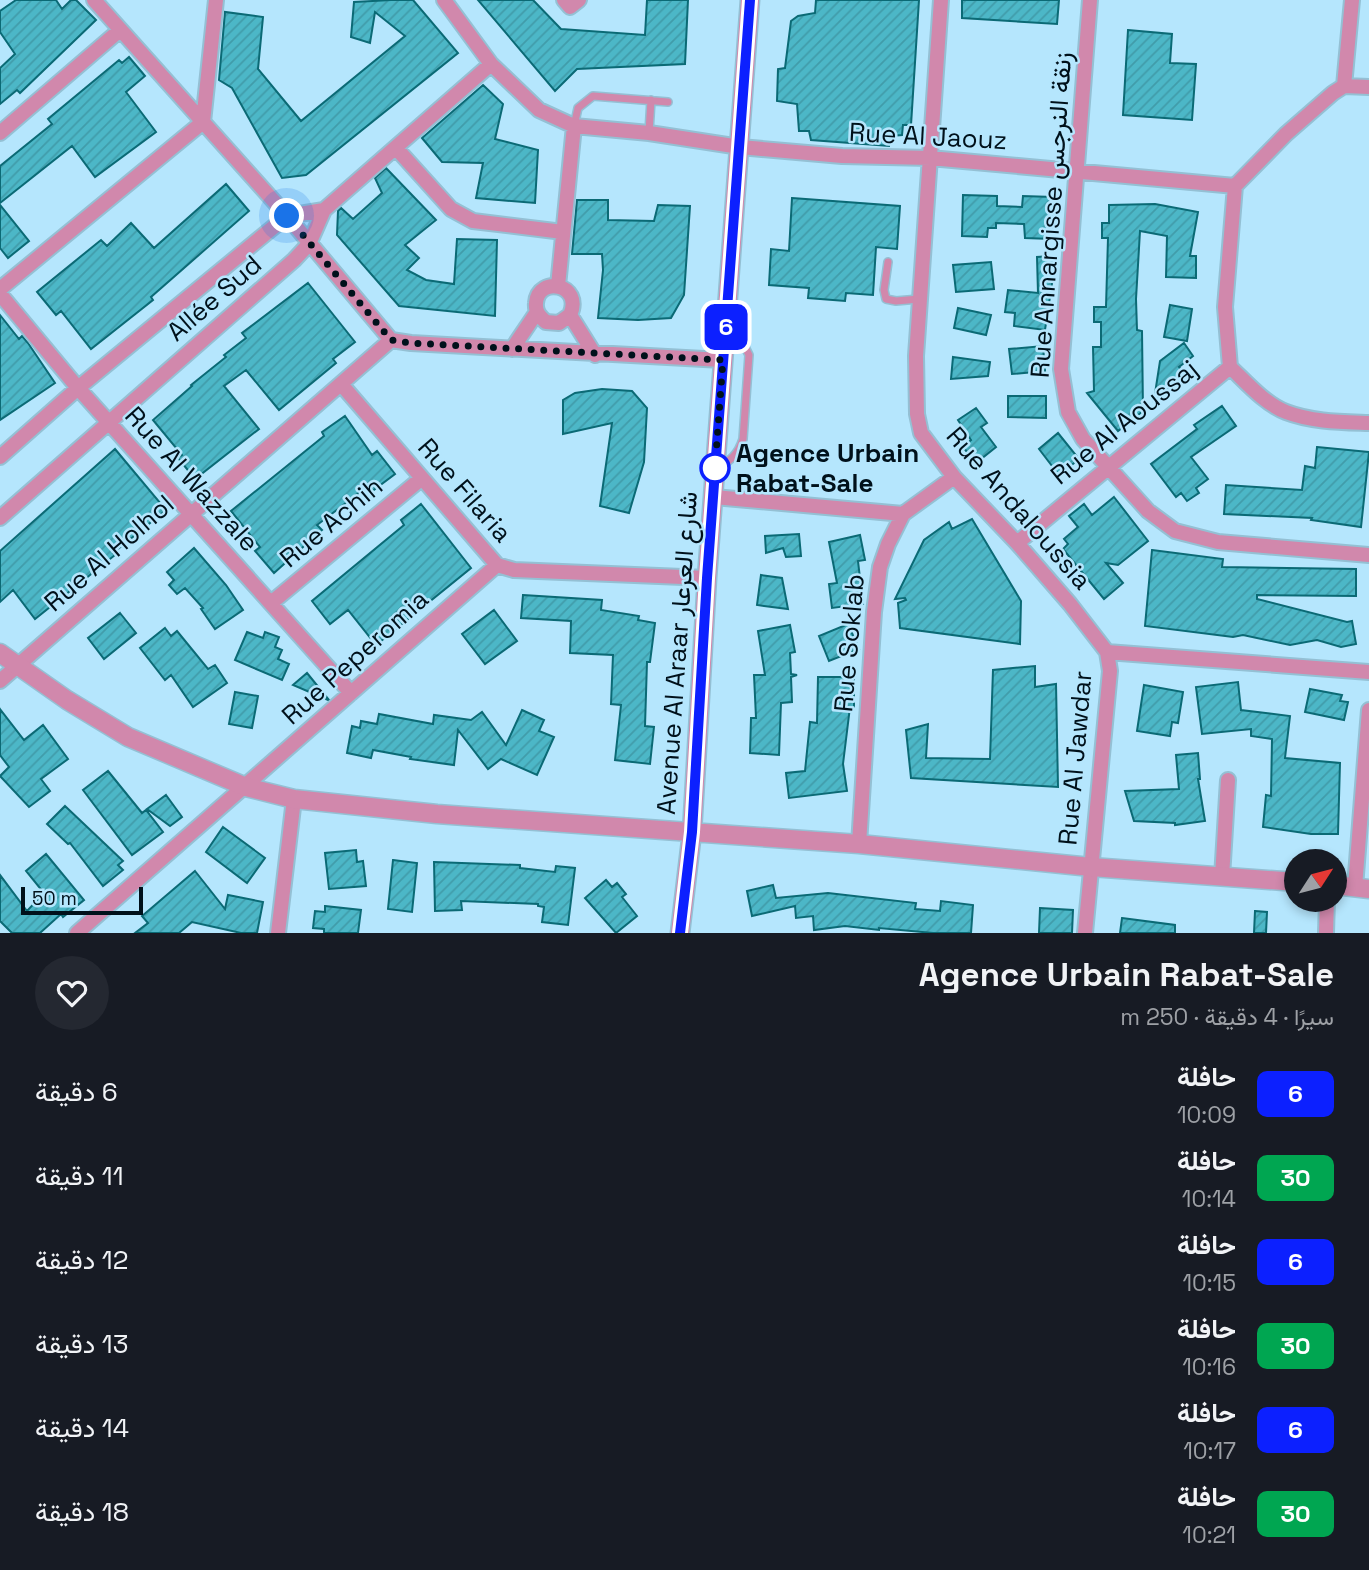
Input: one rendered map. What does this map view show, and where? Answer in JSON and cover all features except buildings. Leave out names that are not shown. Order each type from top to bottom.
[{"type":"street","points":[[94,0],[287,216],[391,340],[595,355],[723,360]]},
{"type":"street","points":[[0,292],[203,122],[216,0]]},
{"type":"street","name":"Rue Al Jaouz","points":[[444,0],[491,64],[539,110],[574,126],[649,133],[740,148],[842,156],[930,158],[1235,186]]},
{"type":"street","points":[[564,0],[570,7],[579,0]]},
{"type":"street","name":"Avenue Al Araar شارع العرعار","points":[[680,933],[692,832],[707,578],[750,0]]},
{"type":"street","name":"Rue Andaloussia","points":[[941,0],[919,299],[916,365],[921,433],[954,477],[1017,542],[1107,652]]},
{"type":"street","name":"Rue Annargisse زنقة النرجس","points":[[1090,0],[1061,369],[1068,412],[1083,439],[1107,467],[1148,511],[1175,531],[1218,542],[1369,555]]},
{"type":"street","points":[[1344,86],[1352,0]]},
{"type":"street","points":[[0,133],[120,30]]},
{"type":"street","points":[[287,216],[324,210],[491,64]]},
{"type":"street","points":[[1369,87],[1344,86],[1323,100],[1235,186],[1225,307],[1230,367],[1253,389],[1285,412],[1332,422],[1369,423]]},
{"type":"street","points":[[558,286],[574,126]]},
{"type":"street","points":[[396,148],[451,209],[461,216],[473,221],[562,232]]},
{"type":"street","name":"Allée Sud","points":[[0,518],[294,260],[309,244],[324,210]]},
{"type":"street","name":"Allée Sud","points":[[0,457],[78,388],[287,216]]},
{"type":"street","points":[[512,349],[537,312],[538,295],[546,287],[558,286],[572,297],[570,315],[559,323],[552,324],[541,318],[537,312]]},
{"type":"street","name":"Rue Al Wazzale","points":[[0,292],[78,388],[351,693]]},
{"type":"street","points":[[570,315],[595,355]]},
{"type":"street","name":"Rue Al Holhol","points":[[0,681],[391,340]]},
{"type":"street","name":"Rue Al Aoussaj","points":[[1017,542],[1230,367]]},
{"type":"street","name":"Rue Filaria","points":[[341,384],[498,565],[514,570],[707,578]]},
{"type":"street","name":"Rue Soklab","points":[[859,844],[874,612],[880,567],[903,514],[954,477]]},
{"type":"street","name":"Rue Achih","points":[[271,603],[422,478]]},
{"type":"street","points":[[714,497],[903,514]]},
{"type":"street","name":"Rue Peperomia","points":[[77,933],[498,565]]},
{"type":"street","points":[[1107,652],[1369,672]]},
{"type":"street","name":"Rue Al Jawdar","points":[[1085,933],[1110,671],[1107,652]]},
{"type":"street","points":[[0,653],[67,700],[128,737],[246,787],[294,799],[437,814],[859,844],[1091,867],[1284,881]]},
{"type":"street","points":[[1362,888],[1369,710]]},
{"type":"street","points":[[1222,877],[1228,780]]},
{"type":"street","points":[[278,933],[294,799]]},
{"type":"street","points":[[1326,933],[1327,912]]},
{"type":"lane","points":[[574,126],[578,108],[593,96],[668,102]]},
{"type":"lane","points":[[649,133],[651,100]]},
{"type":"lane","points":[[888,262],[884,290],[886,299],[919,299]]},
{"type":"lane","points":[[715,469],[729,462],[739,452],[743,439],[749,355],[743,343],[726,323]]},
{"type":"bus line","name":"6","points":[[680,933],[692,832],[707,578],[750,0]]},
{"type":"place","name":"Agence Urbain Rabat-Sale","points":[[715,468]]},
{"type":"route","points":[[287,216],[391,340],[595,355],[723,360],[715,468]]}]
